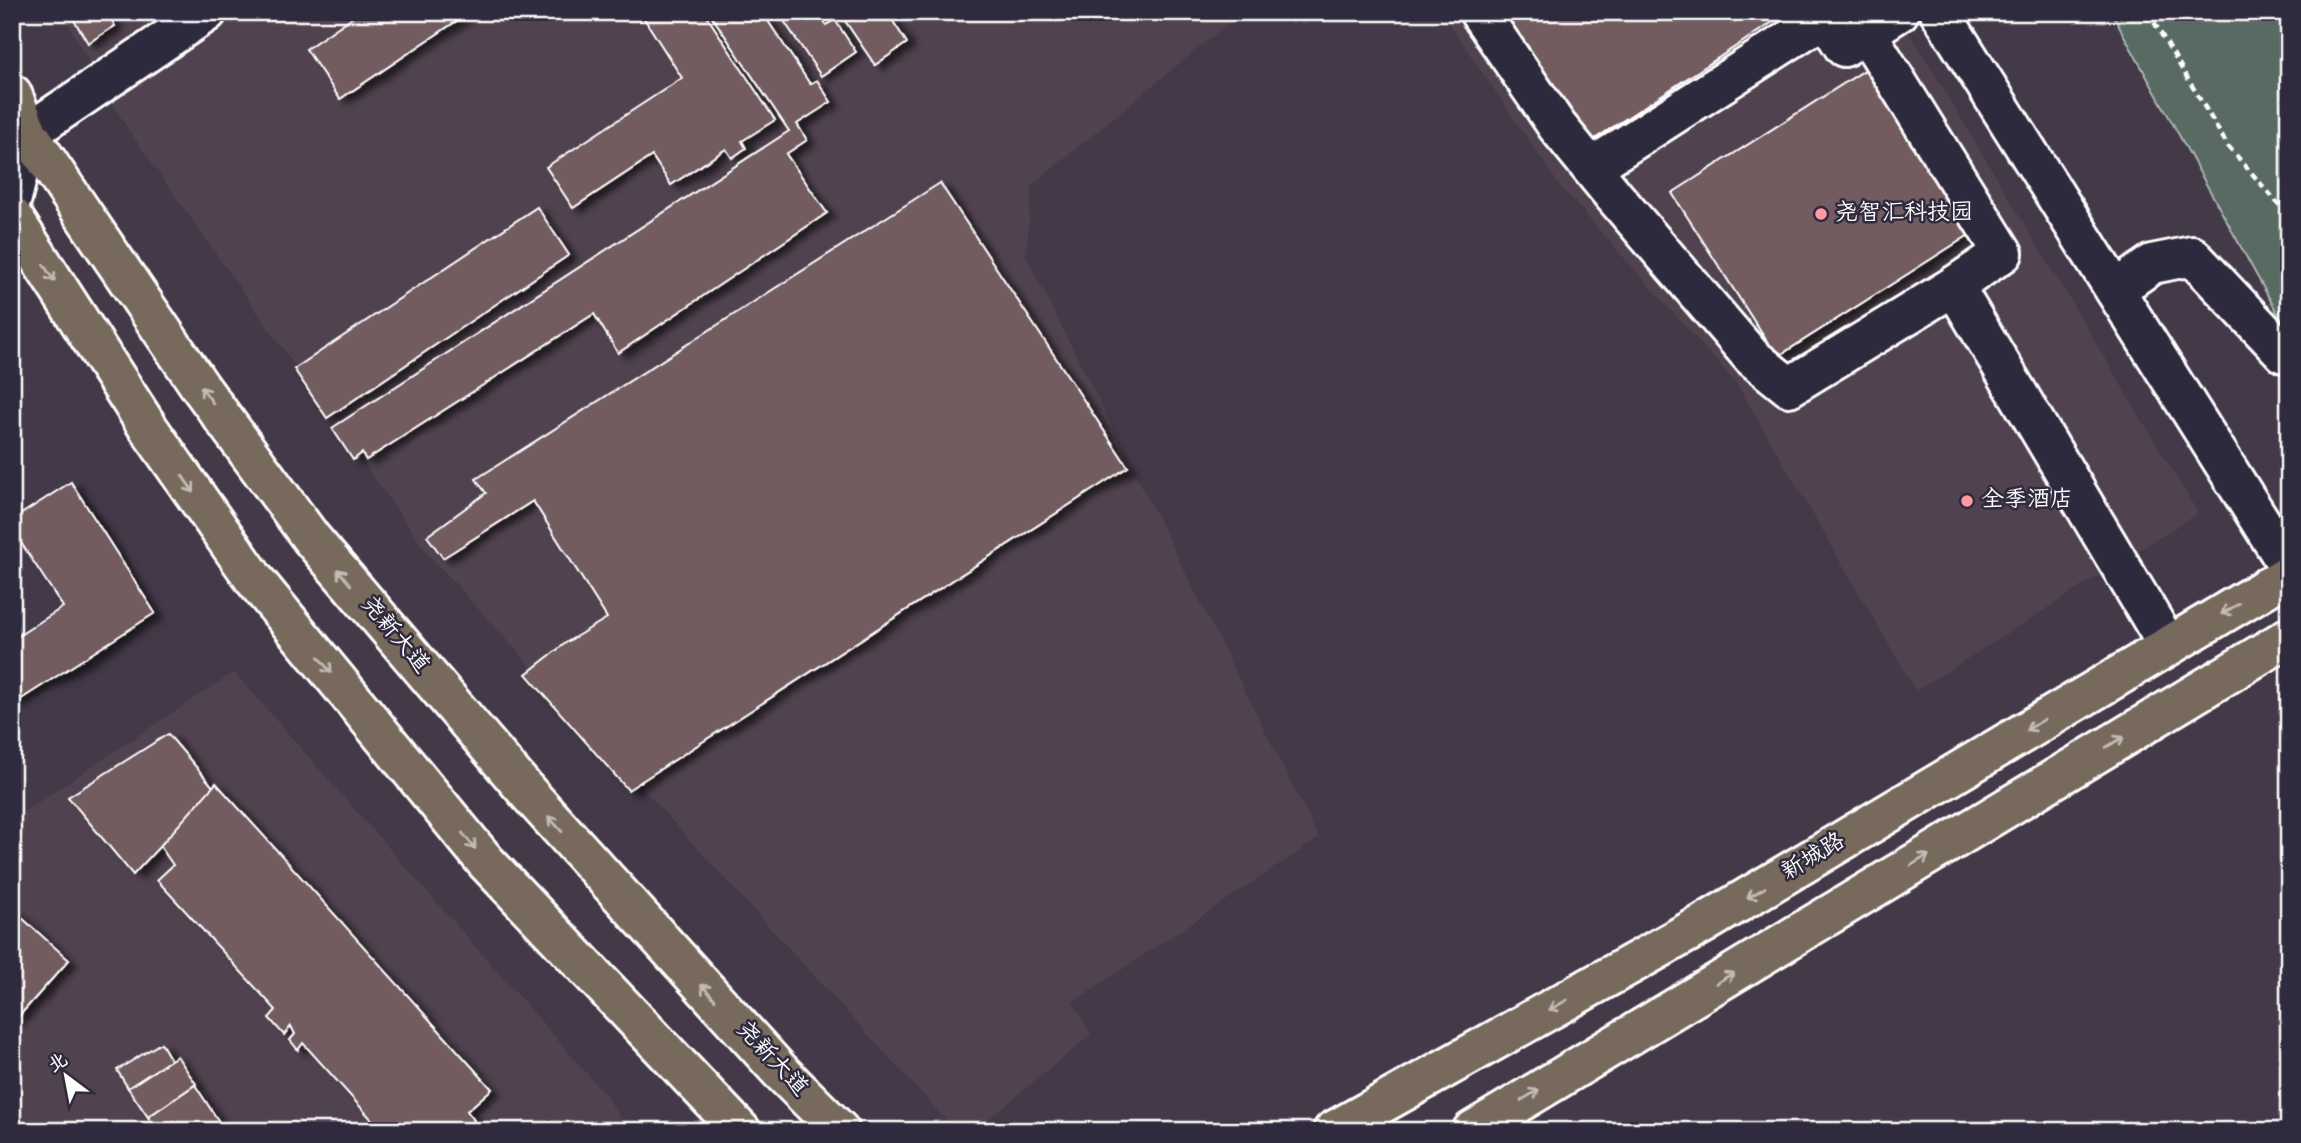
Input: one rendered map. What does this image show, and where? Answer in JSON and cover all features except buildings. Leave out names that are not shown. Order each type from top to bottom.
[{"type":"main road","name":"尧新大道","points":[[12,94],[28,133],[201,388],[310,537],[529,794],[779,1070],[839,1131]]},
{"type":"main road","points":[[12,216],[147,426],[254,579],[486,862],[741,1131]]},
{"type":"main road","name":"新城路","points":[[1333,1131],[1703,924],[2289,574]]},
{"type":"main road","points":[[1472,1131],[2289,637]]},
{"type":"lane","points":[[12,198],[28,133],[207,12]]},
{"type":"lane","points":[[1479,12],[1557,126],[1752,357],[1788,387],[2003,253],[1866,32]]},
{"type":"lane","points":[[1592,167],[1825,15],[1844,47],[1899,12]]},
{"type":"lane","points":[[1940,12],[2289,567]]},
{"type":"lane","points":[[2116,290],[2152,264],[2192,256],[2284,353],[2289,353]]},
{"type":"lane","points":[[1954,286],[2168,646]]},
{"type":"path","points":[[2148,12],[2228,146],[2289,216]]},
{"type":"shaded area","points":[[61,12],[1242,12],[1032,185],[1026,256],[1319,838],[1073,1002],[1091,1035],[974,1131],[956,1131],[428,554],[127,128]]},
{"type":"shaded area","name":"尧智汇科技园","points":[[1441,12],[1897,12],[2198,513],[1916,691],[1737,384],[1559,185]]},
{"type":"shaded area","points":[[234,672],[605,1094],[629,1131],[12,1131],[12,815],[23,812]]},
{"type":"green space","points":[[2111,12],[2289,12],[2289,334]]},
{"type":"place","name":"尧智汇科技园","points":[[1821,214]]},
{"type":"place","name":"全季酒店","points":[[1967,501]]}]
